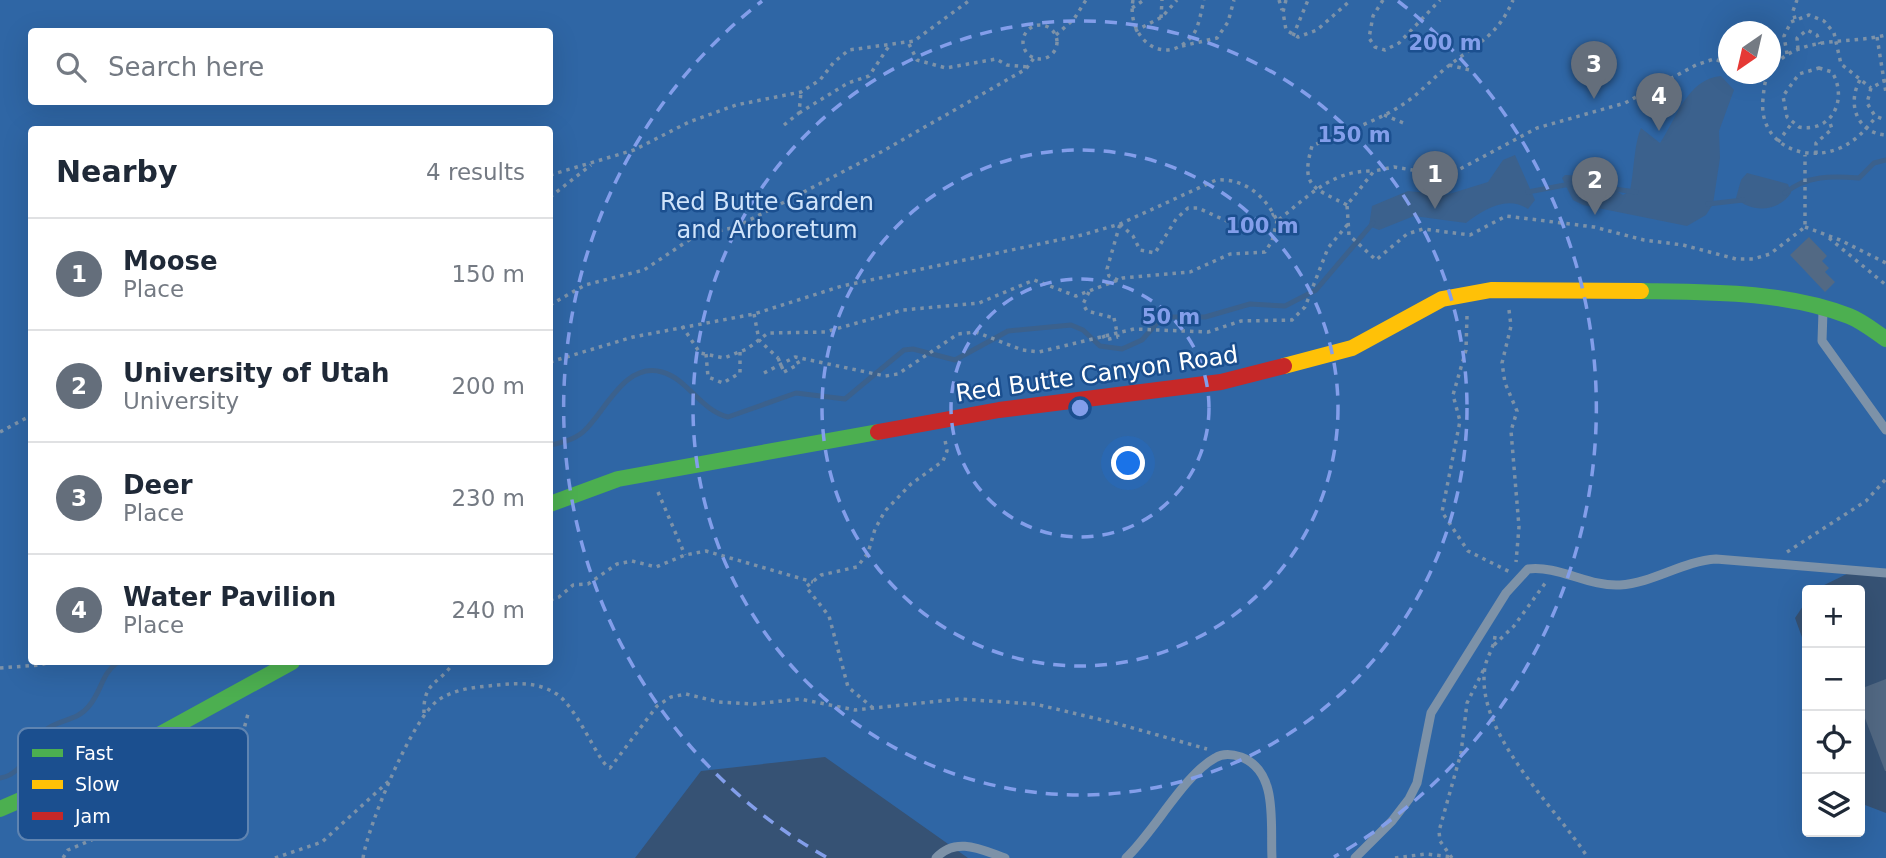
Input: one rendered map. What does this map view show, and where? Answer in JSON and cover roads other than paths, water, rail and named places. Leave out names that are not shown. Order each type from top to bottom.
[{"type":"street","name":"Red Butte Canyon Road","points":[[553,503],[618,480],[942,420],[999,410],[1221,382],[1352,348],[1442,299],[1466,293],[1507,290],[1693,292],[1823,306],[1852,317],[1886,339]]},
{"type":"street","points":[[171,728],[286,665]]},
{"type":"street","points":[[0,809],[18,801]]},
{"type":"lane","points":[[1823,306],[1822,341],[1886,430]]},
{"type":"lane","points":[[1355,858],[1392,821],[1409,799],[1417,783],[1431,713],[1506,593],[1528,569],[1620,585],[1706,559],[1886,573]]},
{"type":"lane","points":[[1126,858],[1190,781],[1215,758],[1226,754],[1247,760],[1265,780],[1272,858]]},
{"type":"lane","points":[[936,858],[945,850],[963,845],[1005,858]]},
{"type":"waterway","points":[[1785,193],[1811,180],[1830,177],[1859,178],[1874,163],[1886,160]]},
{"type":"waterway","points":[[1528,192],[1570,184]]},
{"type":"waterway","points":[[1607,188],[1636,192]]},
{"type":"waterway","points":[[1708,204],[1743,200]]},
{"type":"waterway","points":[[553,444],[568,441],[580,434],[592,423],[617,390],[637,374],[649,371],[671,376],[710,408],[728,417],[796,393],[845,399],[904,350],[913,349],[955,360],[1008,331],[1071,325],[1083,330],[1100,346],[1122,349],[1142,340],[1156,324],[1170,317],[1205,317],[1250,304],[1285,306],[1316,290],[1373,223]]},
{"type":"waterway","points":[[48,728],[84,711],[114,665]]},
{"type":"waterway","points":[[0,778],[8,776],[18,768]]},
{"type":"place","name":"Deer","points":[[1594,99]]},
{"type":"place","name":"Water Pavilion","points":[[1659,131]]},
{"type":"place","name":"Moose","points":[[1435,209]]},
{"type":"place","name":"University of Utah","points":[[1595,215]]},
{"type":"park label","name":"Red Butte Garden and Arboretum","points":[[767,216]]}]
